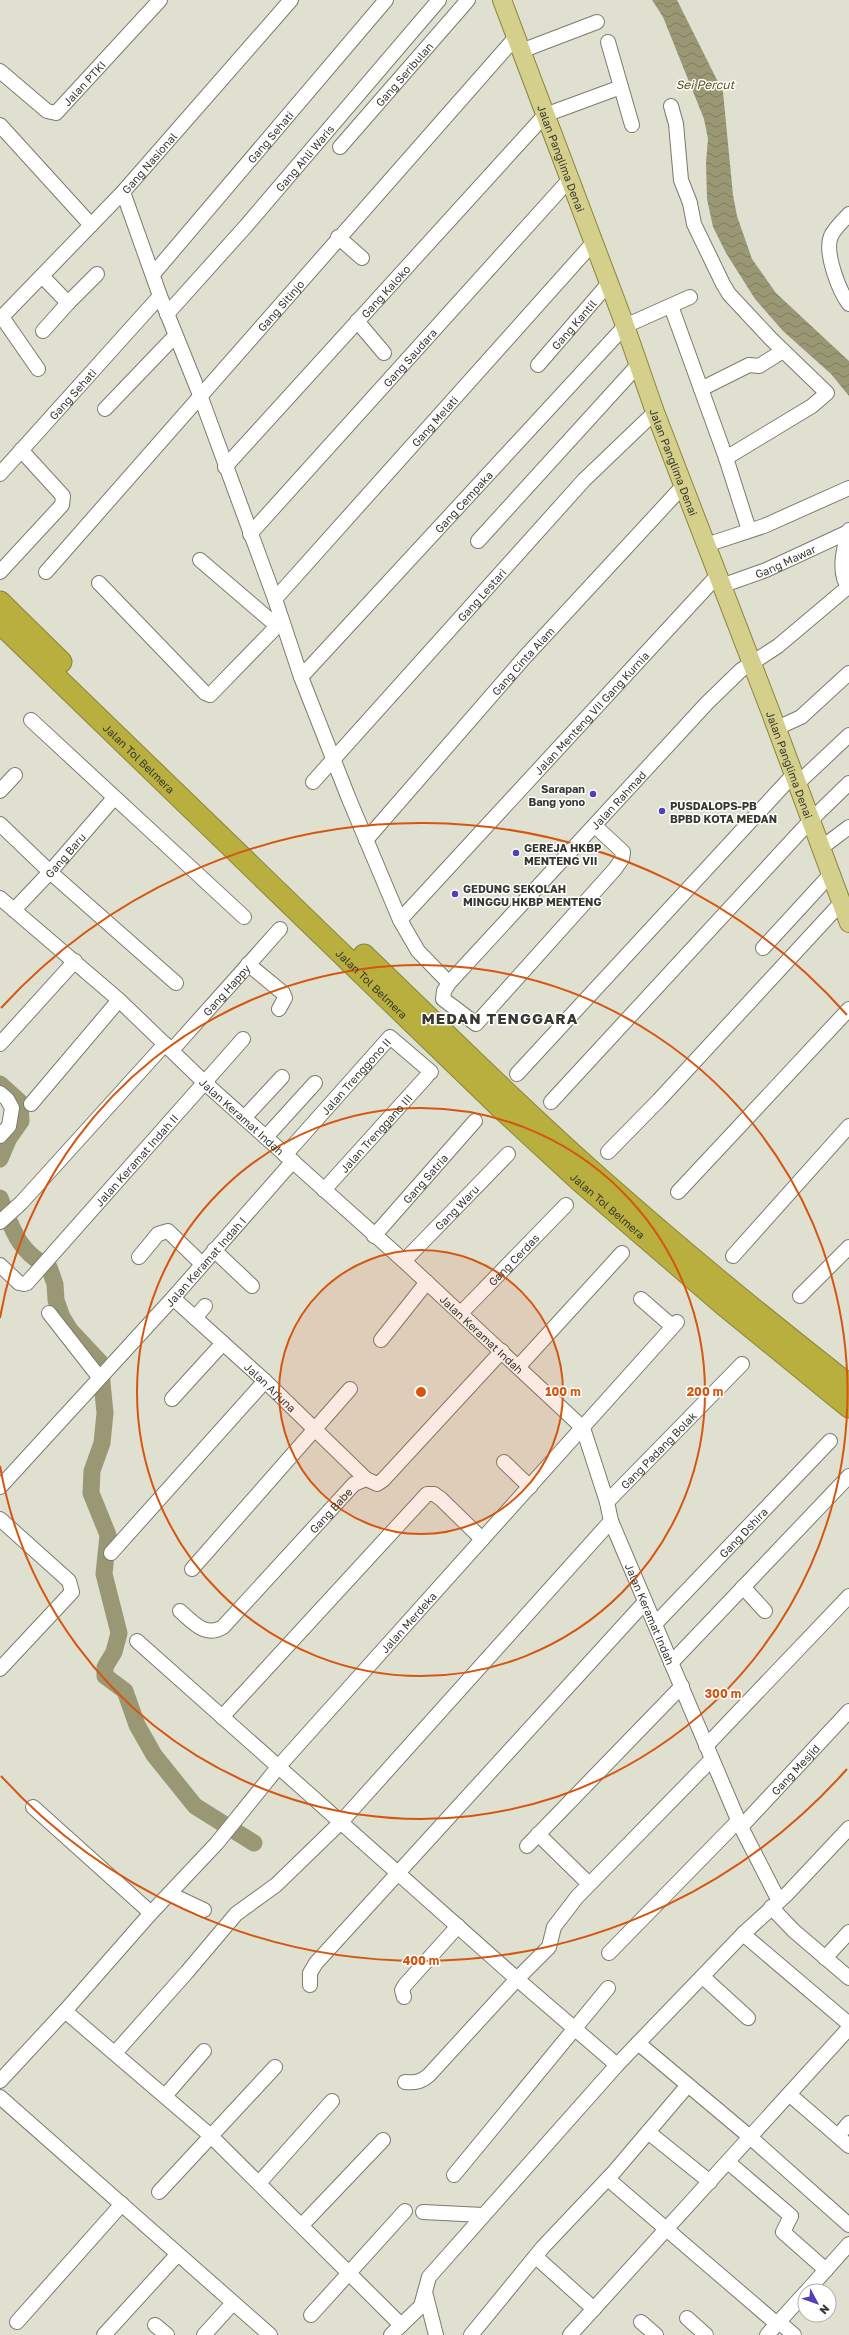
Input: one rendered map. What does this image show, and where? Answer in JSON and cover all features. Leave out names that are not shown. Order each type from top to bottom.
[{"type":"highway","name":"Jalan Tol Belmera","points":[[0,602],[569,1150],[762,1317],[849,1385]]},
{"type":"highway","name":"Jalan Tol Belmera","points":[[0,623],[509,1115],[580,1181],[718,1300],[849,1406]]},
{"type":"main road","name":"Jalan Panglima Denai","points":[[502,0],[625,326],[655,412],[777,728],[849,923]]},
{"type":"street","name":"Jalan PTKI","points":[[0,71],[47,111],[56,113],[160,0]]},
{"type":"street","name":"Gang Nasional","points":[[1,318],[123,192],[291,0]]},
{"type":"street","name":"Gang Sehati","points":[[154,273],[386,0]]},
{"type":"street","name":"Gang Ahli Waris","points":[[167,314],[246,226],[439,0]]},
{"type":"street","name":"Gang Seribulan","points":[[340,147],[468,0]]},
{"type":"street","points":[[518,44],[597,22]]},
{"type":"street","points":[[608,42],[632,125]]},
{"type":"street","name":"Gang Sitinjo","points":[[46,572],[338,237],[518,44]]},
{"type":"street","points":[[545,116],[621,87]]},
{"type":"street","points":[[671,106],[676,124],[680,176],[690,203],[694,224],[729,294],[783,351],[827,393],[812,406],[726,458]]},
{"type":"street","name":"Gang Kaloko","points":[[225,467],[545,116]]},
{"type":"street","points":[[0,126],[92,224]]},
{"type":"street","name":"Gang Saudara","points":[[250,534],[569,180]]},
{"type":"street","points":[[123,192],[154,273],[160,296],[200,395],[225,467],[275,599],[279,623],[366,840],[400,920],[418,951],[449,983]]},
{"type":"street","points":[[849,214],[832,236],[830,252],[843,296],[849,304]]},
{"type":"street","points":[[338,237],[362,258]]},
{"type":"street","name":"Gang Melati","points":[[275,599],[593,243]]},
{"type":"street","points":[[44,331],[68,303],[97,274]]},
{"type":"street","points":[[42,276],[68,303]]},
{"type":"street","name":"Gang Kantil","points":[[538,365],[609,283]]},
{"type":"street","name":"Gang Sehati","points":[[0,474],[160,296]]},
{"type":"street","points":[[625,326],[690,297]]},
{"type":"street","points":[[671,306],[726,458],[749,530]]},
{"type":"street","points":[[1,318],[38,369]]},
{"type":"street","points":[[357,322],[384,353]]},
{"type":"street","name":"Gang Cempaka","points":[[301,677],[625,326]]},
{"type":"street","points":[[105,409],[175,336]]},
{"type":"street","points":[[701,389],[749,365],[759,366],[783,351]]},
{"type":"street","points":[[478,541],[638,365]]},
{"type":"street","name":"Gang Lestari","points":[[313,782],[584,480],[655,412]]},
{"type":"street","points":[[0,572],[62,505],[63,501],[63,496],[20,450]]},
{"type":"street","name":"Gang Cinta Alam","points":[[366,840],[524,658],[683,486]]},
{"type":"street","points":[[706,545],[764,526],[849,488]]},
{"type":"street","points":[[848,588],[843,568],[849,531]]},
{"type":"street","name":"Gang Mawar","points":[[719,581],[766,570],[849,531]]},
{"type":"street","points":[[200,560],[279,623]]},
{"type":"street","name":"Jalan Menteng VII Gang Kurnia","points":[[400,920],[719,581]]},
{"type":"street","points":[[99,583],[205,693],[210,695],[279,623]]},
{"type":"street","name":"Jalan Rahmad","points":[[595,826],[623,852],[622,859],[476,1024],[458,1012],[443,999],[444,991],[449,983],[707,703],[752,663],[778,646],[848,588]]},
{"type":"street","points":[[777,728],[801,717],[849,673]]},
{"type":"street","points":[[31,720],[244,916]]},
{"type":"street","points":[[517,1074],[796,779],[849,735]]},
{"type":"street","points":[[0,791],[15,775]]},
{"type":"street","points":[[551,1102],[811,820],[849,783]]},
{"type":"street","name":"Gang Baru","points":[[14,910],[50,872],[114,798]]},
{"type":"street","points":[[0,824],[50,872],[176,983]]},
{"type":"street","points":[[821,848],[849,827]]},
{"type":"street","points":[[763,948],[831,874]]},
{"type":"street","name":"Jalan Keramat Indah","points":[[0,898],[119,1000],[204,1082],[461,1313],[519,1366],[583,1428],[607,1502],[611,1521],[739,1824],[775,1904],[794,1931],[849,1978]]},
{"type":"street","points":[[608,1152],[659,1100],[841,903]]},
{"type":"street","name":"Gang Happy","points":[[0,1222],[21,1203],[280,929]]},
{"type":"street","points":[[0,1044],[75,961]]},
{"type":"street","points":[[248,964],[283,993],[286,998],[279,1008]]},
{"type":"street","points":[[31,1104],[119,1000]]},
{"type":"street","points":[[678,1192],[849,1009]]},
{"type":"street","name":"Jalan Trenggono II","points":[[289,1158],[390,1037],[429,1074]]},
{"type":"street","name":"Jalan Keramat Indah II","points":[[0,1265],[15,1279],[24,1284],[46,1264],[242,1039]]},
{"type":"street","name":"Jalan Trenggano III","points":[[324,1190],[429,1074]]},
{"type":"street","points":[[244,1118],[282,1077]]},
{"type":"street","points":[[266,1137],[315,1083]]},
{"type":"street","points":[[0,1093],[7,1098],[12,1108],[9,1126],[0,1136]]},
{"type":"street","name":"Gang Satria","points":[[374,1236],[475,1121]]},
{"type":"street","points":[[733,1256],[849,1126]]},
{"type":"street","name":"Gang Waru","points":[[404,1261],[508,1154]]},
{"type":"street","name":"Jalan Keramat Indah I","points":[[0,1487],[99,1376],[173,1298],[289,1158]]},
{"type":"street","name":"Gang Cerdas","points":[[461,1313],[566,1205]]},
{"type":"street","points":[[139,1257],[158,1234],[168,1231],[202,1264]]},
{"type":"street","points":[[800,1296],[849,1247]]},
{"type":"street","points":[[214,1250],[252,1286]]},
{"type":"street","points":[[519,1366],[622,1253]]},
{"type":"street","points":[[381,1340],[427,1282]]},
{"type":"street","name":"Jalan Arjuna","points":[[173,1298],[265,1381],[366,1479]]},
{"type":"street","name":"Jalan Merdeka","points":[[0,2081],[65,2011],[151,1913],[217,1843],[279,1766],[675,1324],[641,1298]]},
{"type":"street","points":[[195,1318],[205,1306]]},
{"type":"street","points":[[49,1313],[99,1376]]},
{"type":"street","points":[[172,1399],[223,1343]]},
{"type":"street","points":[[366,1479],[377,1484],[383,1480],[502,1351]]},
{"type":"street","name":"Gang Padang Bolak","points":[[607,1502],[742,1364]]},
{"type":"street","points":[[111,1552],[265,1381]]},
{"type":"street","points":[[192,1569],[316,1430],[350,1389]]},
{"type":"street","name":"Gang Dshira","points":[[655,1624],[830,1441]]},
{"type":"street","points":[[504,1462],[530,1486]]},
{"type":"street","points":[[671,1663],[849,1476]]},
{"type":"street","name":"Gang Babe","points":[[180,1611],[207,1631],[219,1629],[231,1619],[299,1544],[326,1517],[344,1494],[359,1480],[366,1479]]},
{"type":"street","points":[[222,1718],[427,1494],[434,1494],[441,1499],[482,1538]]},
{"type":"street","points":[[0,1519],[69,1581],[72,1592],[0,1669]]},
{"type":"street","points":[[115,2053],[188,1972],[228,1923],[276,1885],[341,1822],[611,1521]]},
{"type":"street","points":[[743,1588],[765,1611]]},
{"type":"street","points":[[405,2082],[414,2083],[423,2080],[429,2075],[517,1978],[549,1948],[554,1926],[564,1912],[849,1596]]},
{"type":"street","points":[[310,1985],[310,1973],[312,1967],[645,1602]]},
{"type":"street","points":[[137,1641],[574,2030],[617,2065]]},
{"type":"street","points":[[527,1846],[682,1686]]},
{"type":"street","name":"Gang Mesjid","points":[[609,1953],[739,1824],[849,1711]]},
{"type":"street","points":[[33,1807],[151,1913]]},
{"type":"street","points":[[538,1834],[589,1884]]},
{"type":"street","points":[[391,2335],[421,2306],[429,2277],[617,2065],[743,1934],[847,1836]]},
{"type":"street","points":[[170,1894],[204,1910]]},
{"type":"street","points":[[404,1997],[402,1990],[405,1985],[458,1926]]},
{"type":"street","points":[[825,1958],[849,1932]]},
{"type":"street","points":[[743,1934],[849,2024]]},
{"type":"street","points":[[703,1977],[748,2018]]},
{"type":"street","points":[[454,2175],[608,1988]]},
{"type":"street","points":[[65,2011],[211,2136],[302,2225],[349,2275],[401,2325]]},
{"type":"street","points":[[570,2335],[849,2028]]},
{"type":"street","points":[[638,2043],[750,2137],[849,2225]]},
{"type":"street","points":[[165,2096],[204,2051]]},
{"type":"street","points":[[159,2192],[276,2067]]},
{"type":"street","points":[[471,2335],[536,2257],[608,2178],[688,2085]]},
{"type":"street","points":[[789,2094],[849,2146]]},
{"type":"street","points":[[0,2097],[122,2204],[177,2255],[270,2335]]},
{"type":"street","points":[[259,2183],[332,2101]]},
{"type":"street","points":[[838,2136],[849,2123]]},
{"type":"street","points":[[648,2132],[710,2182]]},
{"type":"street","points":[[302,2225],[383,2140]]},
{"type":"street","points":[[728,2162],[791,2216],[783,2232],[826,2270]]},
{"type":"street","points":[[608,2178],[794,2335]]},
{"type":"street","points":[[17,2322],[122,2204]]},
{"type":"street","points":[[311,2315],[349,2275],[405,2211]]},
{"type":"street","points":[[423,2212],[483,2215]]},
{"type":"street","points":[[814,2283],[846,2252]]},
{"type":"street","points":[[104,2335],[177,2255]]},
{"type":"street","points":[[536,2257],[594,2309]]},
{"type":"street","points":[[425,2292],[436,2335]]},
{"type":"street","points":[[767,2335],[797,2302]]},
{"type":"street","points":[[204,2335],[233,2303]]},
{"type":"street","points":[[687,2318],[706,2335]]},
{"type":"street","points":[[641,2322],[656,2335]]},
{"type":"street","points":[[155,2325],[167,2335]]},
{"type":"water","name":"Sei Percut","points":[[652,0],[677,0],[723,92],[733,195],[737,216],[752,259],[776,293],[849,361],[849,396],[831,374],[783,331],[755,299],[726,253],[713,227],[707,199],[706,163],[708,139],[704,119],[663,17]]},
{"type":"waterway","points":[[0,1084],[20,1102],[21,1121],[9,1138],[0,1159]]},
{"type":"waterway","points":[[0,1198],[17,1238],[30,1254],[38,1261],[49,1267],[55,1284],[56,1300],[62,1317],[70,1330],[100,1362],[105,1413],[102,1443],[92,1471],[91,1493],[108,1535],[104,1574],[119,1633],[114,1652],[105,1667],[105,1676],[125,1691],[137,1725],[154,1755],[195,1806],[254,1843]]},
{"type":"place","name":"Sarapan Bang yono","points":[[593,794]]},
{"type":"place","name":"PUSDALOPS-PB BPBD KOTA MEDAN","points":[[662,811]]},
{"type":"place","name":"GEREJA HKBP MENTENG VII","points":[[516,853]]},
{"type":"place","name":"GEDUNG SEKOLAH MINGGU HKBP MENTENG","points":[[455,894]]},
{"type":"district","name":"MEDAN TENGGARA","points":[[500,1018]]}]
